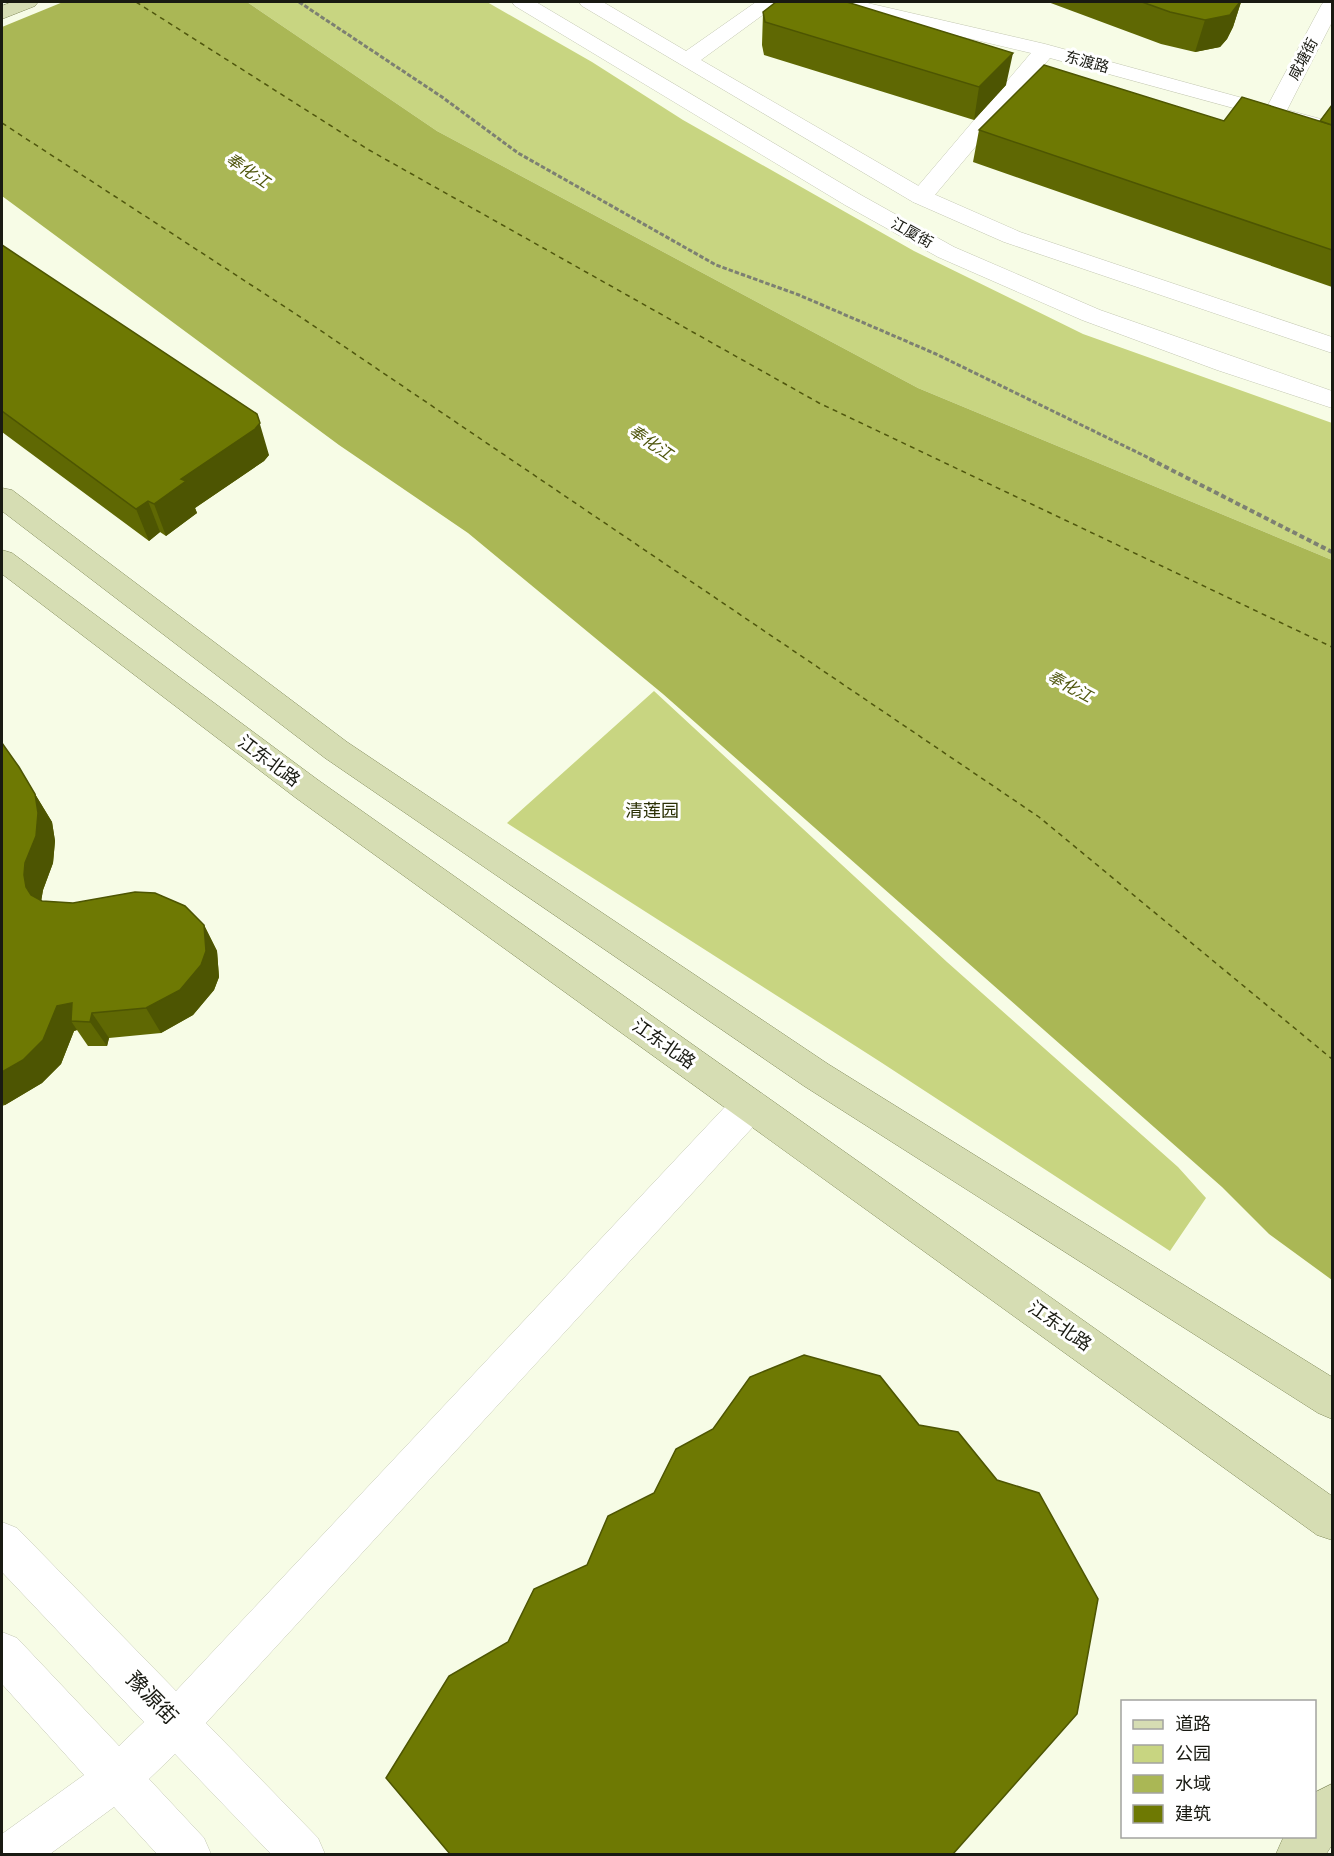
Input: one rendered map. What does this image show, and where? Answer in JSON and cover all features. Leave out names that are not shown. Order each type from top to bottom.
[{"type":"main road","points":[[2,13],[28,2]]},
{"type":"main road","points":[[2,497],[346,756],[816,1074],[1332,1399]]},
{"type":"main road","name":"江东北路","points":[[2,560],[307,789],[1332,1520]]},
{"type":"main road","points":[[1316,1829],[1332,1807]]},
{"type":"main road","points":[[1299,1854],[1310,1838]]},
{"type":"street","name":"江厦街","points":[[522,2],[854,200],[946,252],[1091,315],[1332,400]]},
{"type":"street","name":"江厦街","points":[[589,2],[921,197],[1012,237],[1332,345]]},
{"type":"street","points":[[687,60],[768,2]]},
{"type":"street","name":"东渡路","points":[[839,2],[1045,51],[1332,129]]},
{"type":"street","name":"咸塘街","points":[[1274,113],[1332,4]]},
{"type":"street","points":[[921,197],[1045,51]]},
{"type":"street","points":[[13,1854],[117,1778],[176,1722],[750,1105]]},
{"type":"street","name":"豫源街","points":[[2,1543],[302,1854]]},
{"type":"street","points":[[2,1653],[188,1854]]},
{"type":"path","points":[[299,2],[442,97],[518,153],[716,265],[799,295],[936,354],[1080,423],[1332,552]]},
{"type":"green space","points":[[247,2],[487,2],[592,62],[683,120],[914,251],[1083,334],[1332,423],[1332,560],[918,388],[437,131]]},
{"type":"green space","name":"清莲园","points":[[654,691],[947,962],[1178,1167],[1206,1198],[1170,1251],[879,1061],[507,823]]},
{"type":"water","name":"奉化江","points":[[2,2],[247,2],[437,131],[918,388],[1332,560],[1332,1280],[1269,1234],[1222,1187],[663,694],[468,533],[339,445],[2,196]]},
{"type":"pier","points":[[2,2],[63,2],[2,27]]},
{"type":"building","points":[[776,2],[847,2],[1013,53],[979,87],[765,22],[763,12]]},
{"type":"building","points":[[1142,2],[1240,2],[1230,15],[1205,20],[1170,12]]},
{"type":"building","points":[[1044,65],[1224,121],[1242,97],[1332,125],[1332,250],[979,130]]},
{"type":"building","points":[[1332,105],[1332,125],[1320,121]]},
{"type":"building","points":[[2,245],[257,414],[260,423],[255,429],[181,479],[186,481],[154,504],[148,501],[136,509],[2,411]]},
{"type":"building","points":[[2,743],[35,794],[38,813],[36,836],[25,863],[24,875],[26,887],[31,895],[42,901],[73,903],[135,892],[155,893],[185,906],[204,925],[206,951],[201,965],[180,990],[146,1008],[92,1013],[90,1022],[71,1021],[72,1003],[57,1006],[43,1040],[23,1060],[2,1072]]},
{"type":"building","points":[[804,1355],[880,1376],[919,1425],[958,1432],[997,1480],[1039,1493],[1098,1599],[1077,1714],[953,1854],[450,1854],[386,1778],[449,1676],[508,1642],[534,1589],[587,1565],[608,1516],[654,1493],[676,1449],[713,1429],[750,1377]]},
{"type":"ferry route","points":[[136,2],[369,150],[819,403],[1332,647]]},
{"type":"ferry route","points":[[2,123],[305,320],[1039,817],[1332,1059]]}]
